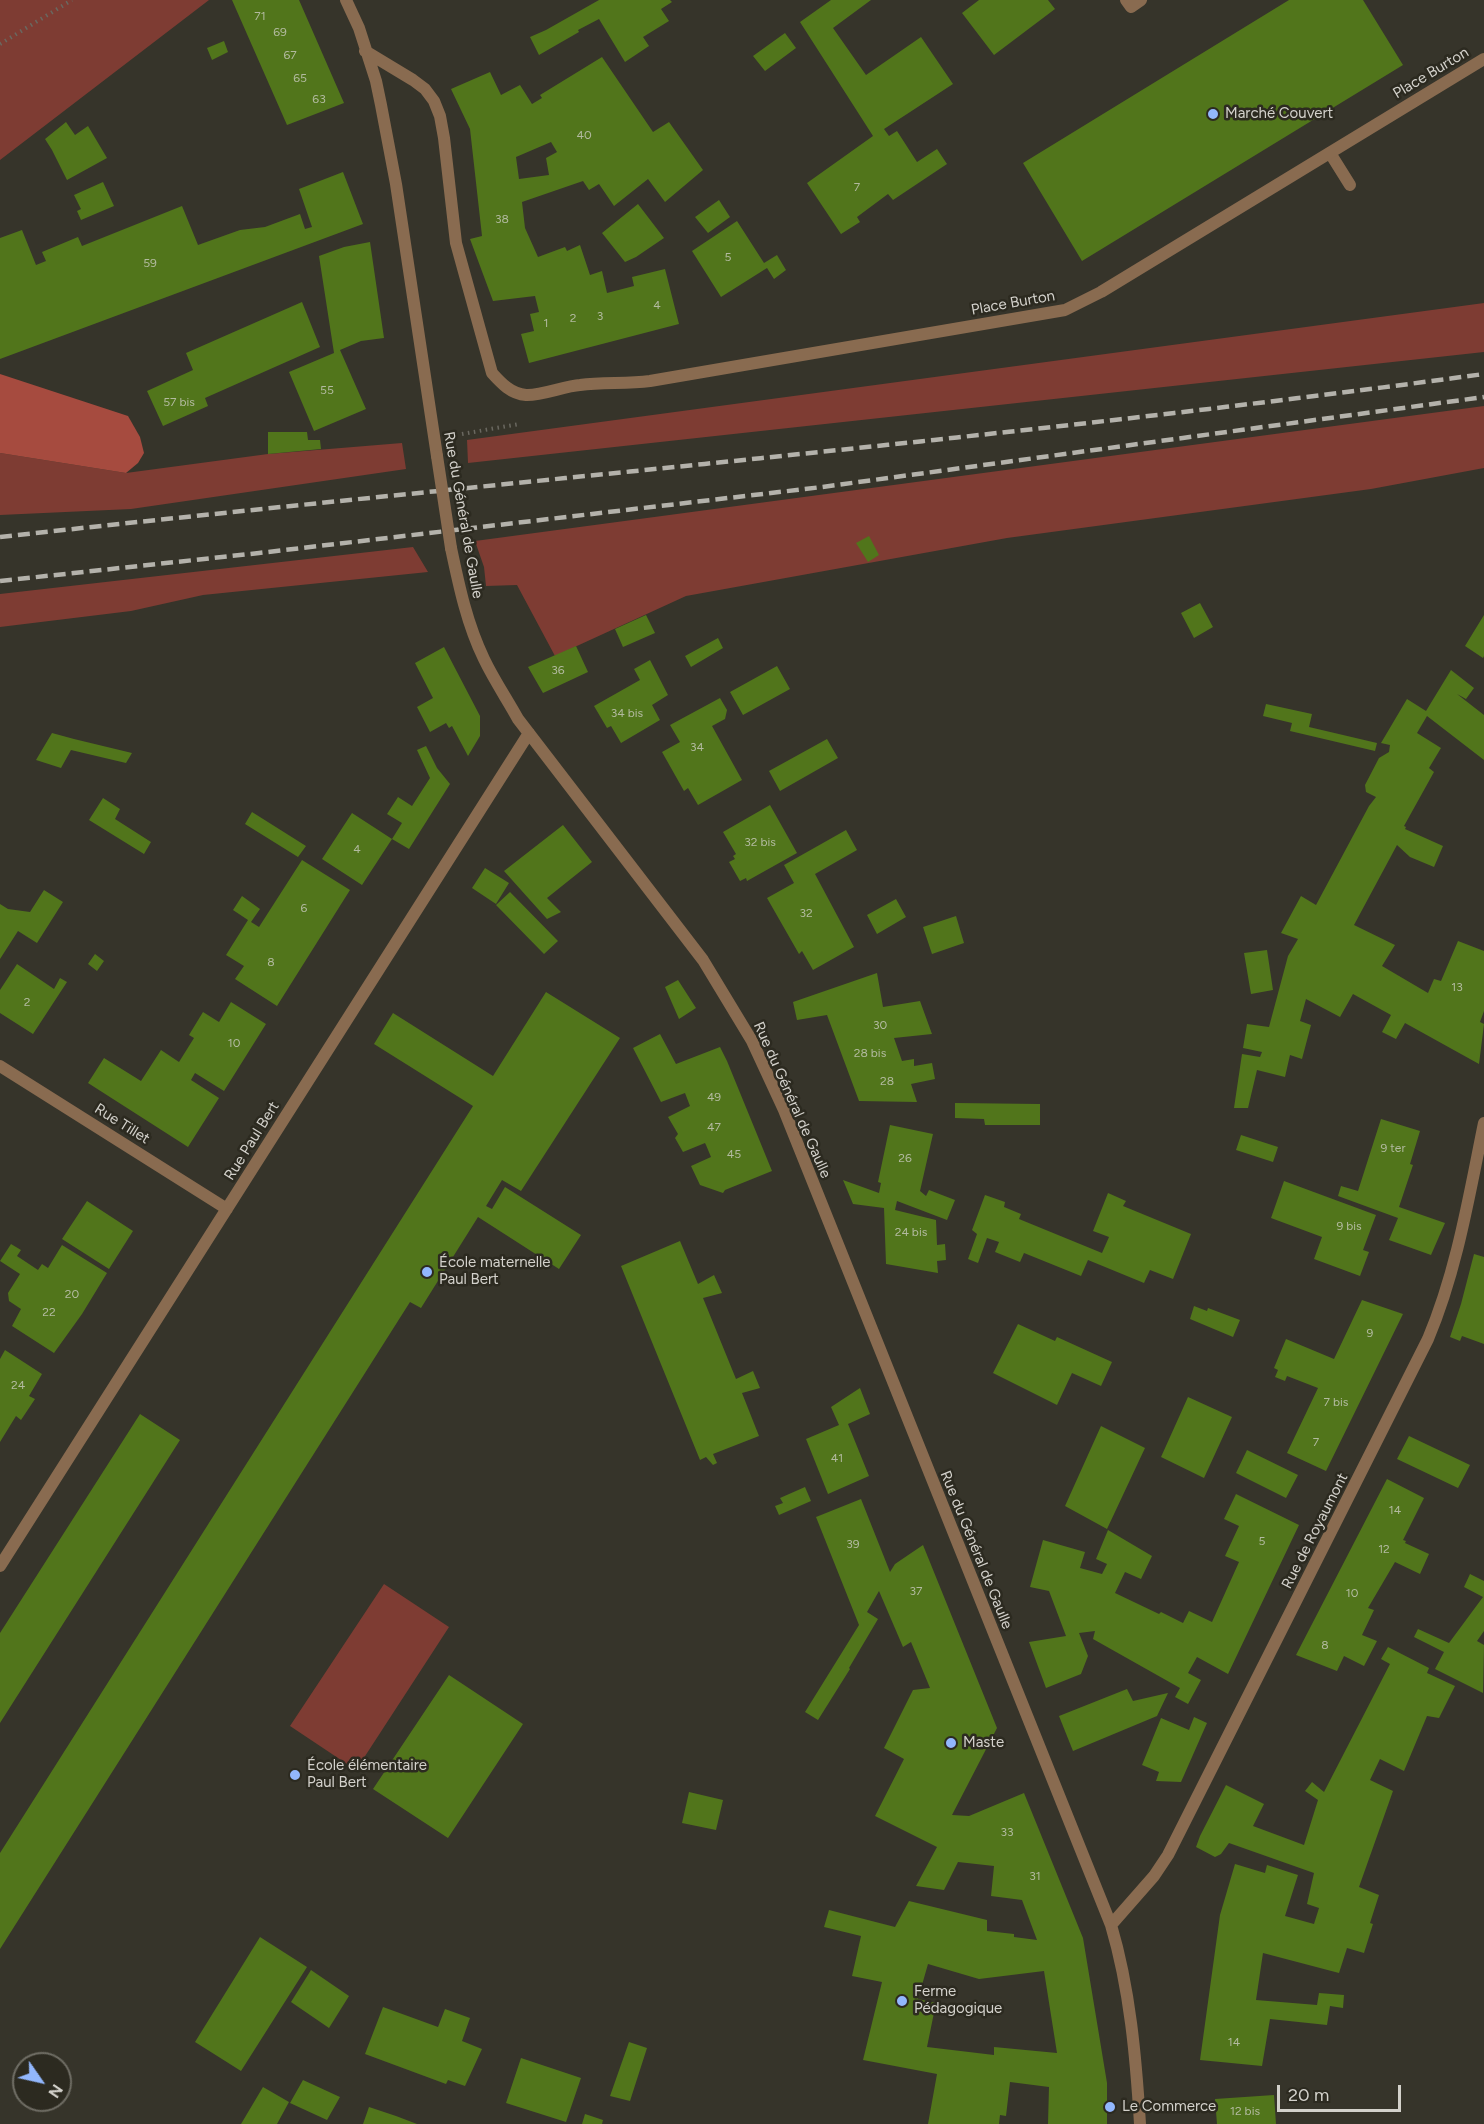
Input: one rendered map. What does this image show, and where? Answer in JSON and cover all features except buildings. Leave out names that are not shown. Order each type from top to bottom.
[{"type":"street","name":"Rue du Général de Gaulle","points":[[346,0],[359,28],[376,81],[396,184],[451,548],[464,608],[484,659],[518,719],[703,960],[752,1041],[784,1110],[1111,1925],[1125,1985],[1140,2124]]},
{"type":"street","points":[[1126,0],[1131,7],[1141,0]]},
{"type":"street","name":"Place Burton","points":[[365,51],[425,89],[434,101],[440,116],[444,138],[456,243],[492,373],[507,388],[526,395],[579,385],[629,384],[1065,310],[1101,292],[1484,59]]},
{"type":"street","points":[[1330,153],[1350,185]]},
{"type":"street","name":"Rue Paul Bert","points":[[0,1566],[529,733]]},
{"type":"street","name":"Rue Tillet","points":[[0,1066],[227,1209]]},
{"type":"street","name":"Rue de Royaumont","points":[[1111,1925],[1154,1876],[1168,1855],[1428,1340],[1458,1251],[1484,1123]]},
{"type":"path","points":[[0,44],[72,0]]},
{"type":"shaded area","points":[[0,0],[209,0],[0,160]]},
{"type":"shaded area","points":[[1484,303],[1484,352],[468,463],[467,440]]},
{"type":"shaded area","points":[[0,374],[128,416],[140,437],[144,453],[138,463],[126,473],[0,453]]},
{"type":"shaded area","points":[[1484,406],[1484,468],[1371,489],[1007,538],[686,596],[555,656],[517,585],[486,586],[484,567],[475,541]]},
{"type":"shaded area","points":[[402,443],[406,469],[131,509],[0,515],[0,453],[126,473],[268,454]]},
{"type":"shaded area","points":[[413,547],[428,572],[203,595],[131,611],[0,627],[0,594]]},
{"type":"shaded area","points":[[384,1584],[449,1627],[356,1770],[290,1726]]},
{"type":"railway","points":[[0,537],[928,441],[1484,374]]},
{"type":"railway","points":[[0,581],[822,487],[1484,397]]},
{"type":"place","name":"Marché Couvert","points":[[1213,114]]},
{"type":"place","name":"École maternelle Paul Bert","points":[[427,1272]]},
{"type":"place","name":"Maste","points":[[951,1743]]},
{"type":"place","name":"École élémentaire Paul Bert","points":[[295,1775]]},
{"type":"place","name":"Ferme Pédagogique","points":[[902,2001]]},
{"type":"place","name":"Le Commerce","points":[[1110,2107]]}]
